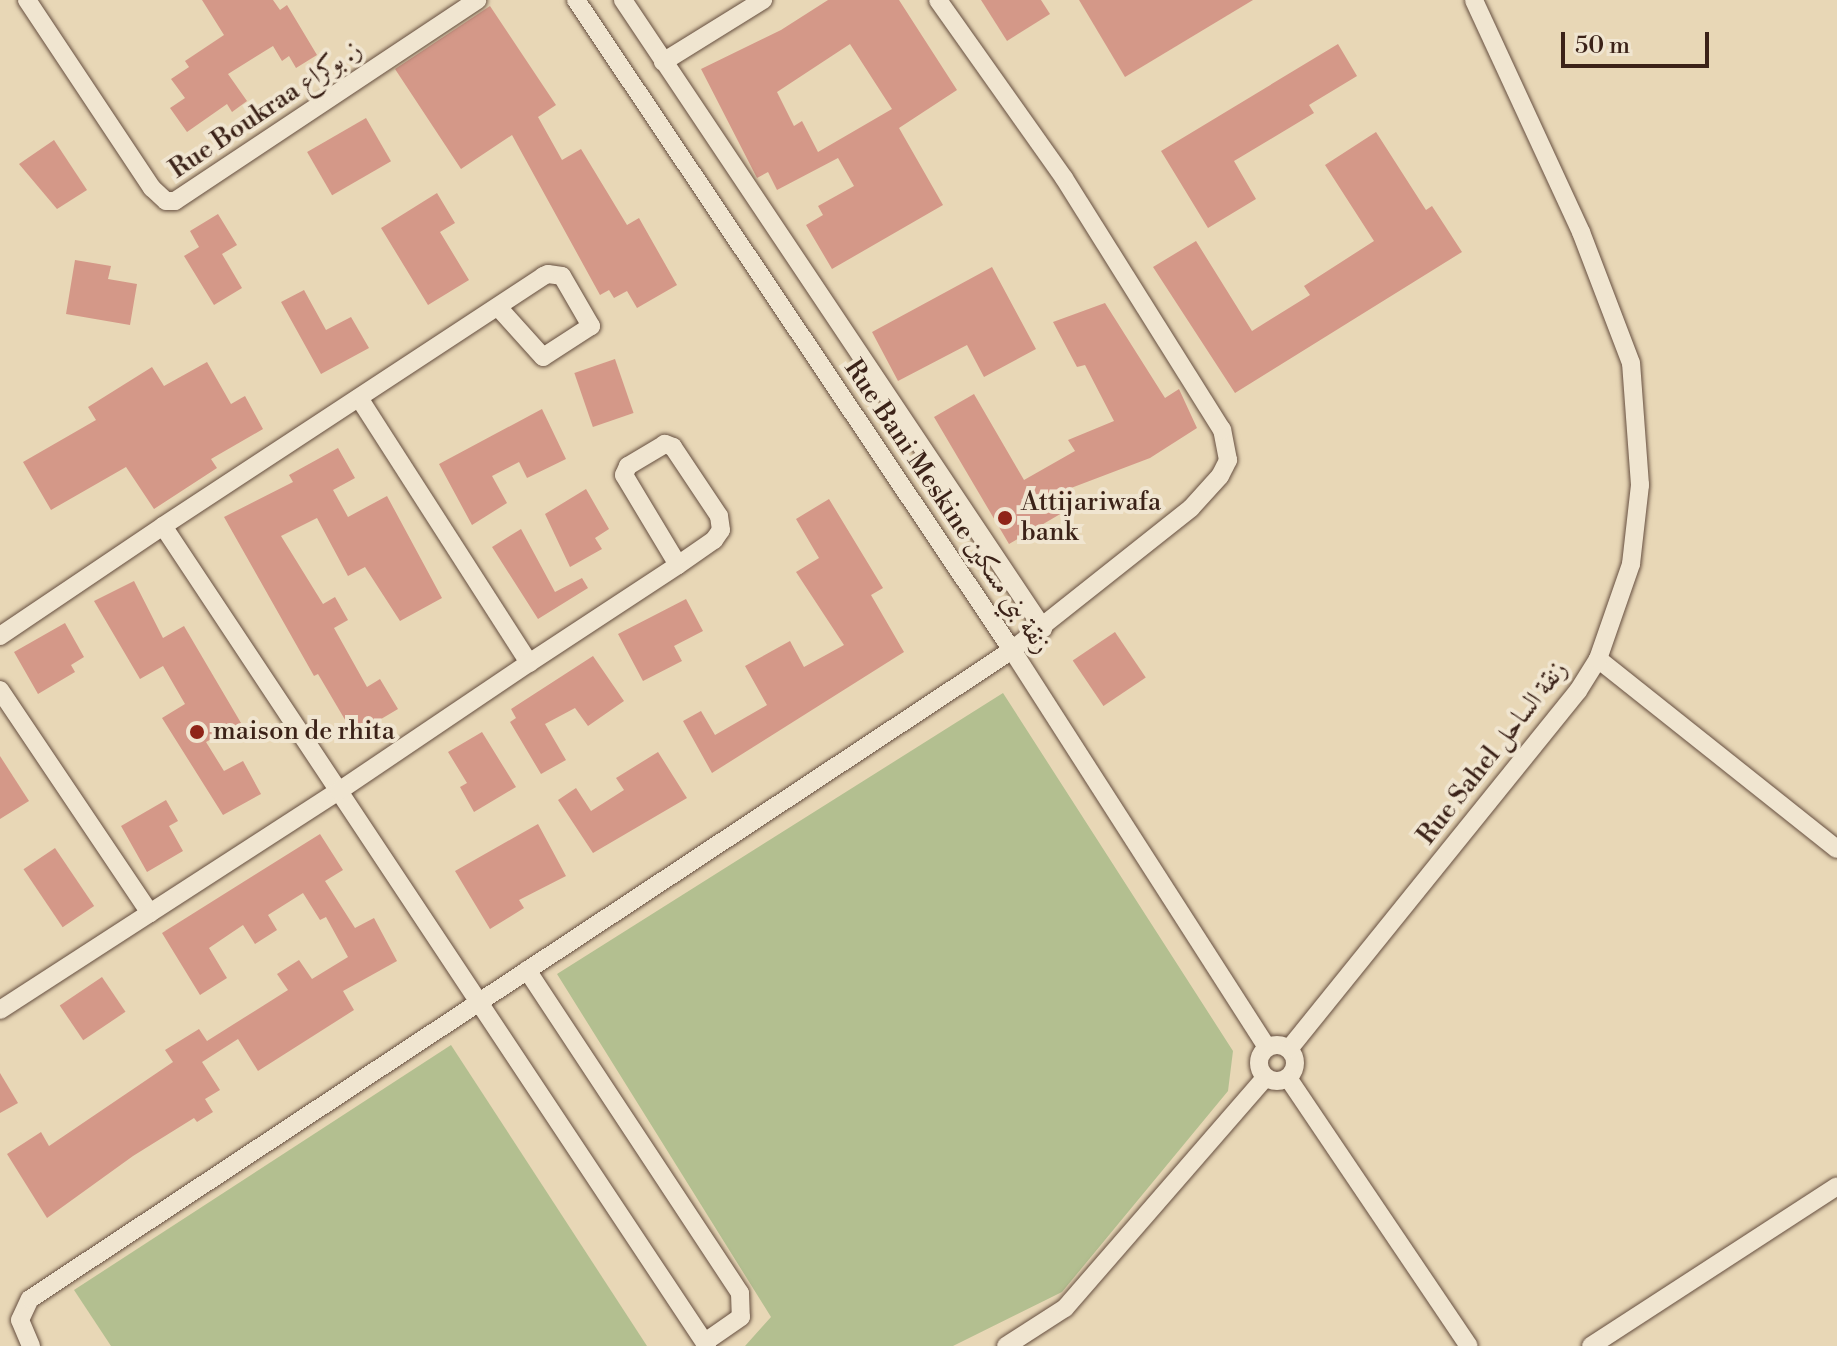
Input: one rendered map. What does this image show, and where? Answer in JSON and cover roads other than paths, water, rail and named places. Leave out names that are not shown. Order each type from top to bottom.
[{"type":"street","name":"Rue Boukraa ز. بوكراع","points":[[27,0],[152,188],[166,201],[175,201],[477,0]]},
{"type":"street","name":"Rue Bani Meskine زنقة بني مسكين","points":[[576,0],[1012,650],[1267,1047]]},
{"type":"street","points":[[623,0],[1043,628]]},
{"type":"street","points":[[663,62],[763,0]]},
{"type":"street","points":[[31,1346],[20,1320],[30,1299],[476,1001],[1012,650],[1208,492],[1228,460],[1227,445],[1064,178],[938,0]]},
{"type":"street","name":"Rue Sahel زنقة الساحل","points":[[1289,1049],[1555,720],[1598,659],[1631,564],[1636,526],[1639,440],[1631,363],[1581,232],[1474,0]]},
{"type":"street","points":[[0,636],[163,526],[498,307],[557,271],[591,326],[543,357],[498,307]]},
{"type":"street","points":[[359,398],[529,663]]},
{"type":"street","points":[[3,1001],[150,913],[339,791],[678,565],[714,540],[721,523],[673,447],[665,444],[628,466],[624,475],[678,565]]},
{"type":"street","points":[[163,526],[706,1344],[741,1317],[740,1293],[527,970]]},
{"type":"street","points":[[1598,659],[1837,849]]},
{"type":"street","points":[[0,690],[150,913]]},
{"type":"street","points":[[1266,1077],[1259,1062],[1267,1047],[1289,1049],[1296,1067],[1288,1078]]},
{"type":"street","points":[[1266,1077],[1288,1078]]},
{"type":"street","points":[[1006,1346],[1065,1308],[1266,1077]]},
{"type":"street","points":[[1288,1078],[1469,1346]]},
{"type":"street","points":[[1591,1346],[1837,1186]]},
{"type":"place","name":"Attijariwafa bank","points":[[1005,518]]},
{"type":"place","name":"maison de rhita","points":[[197,732]]}]
